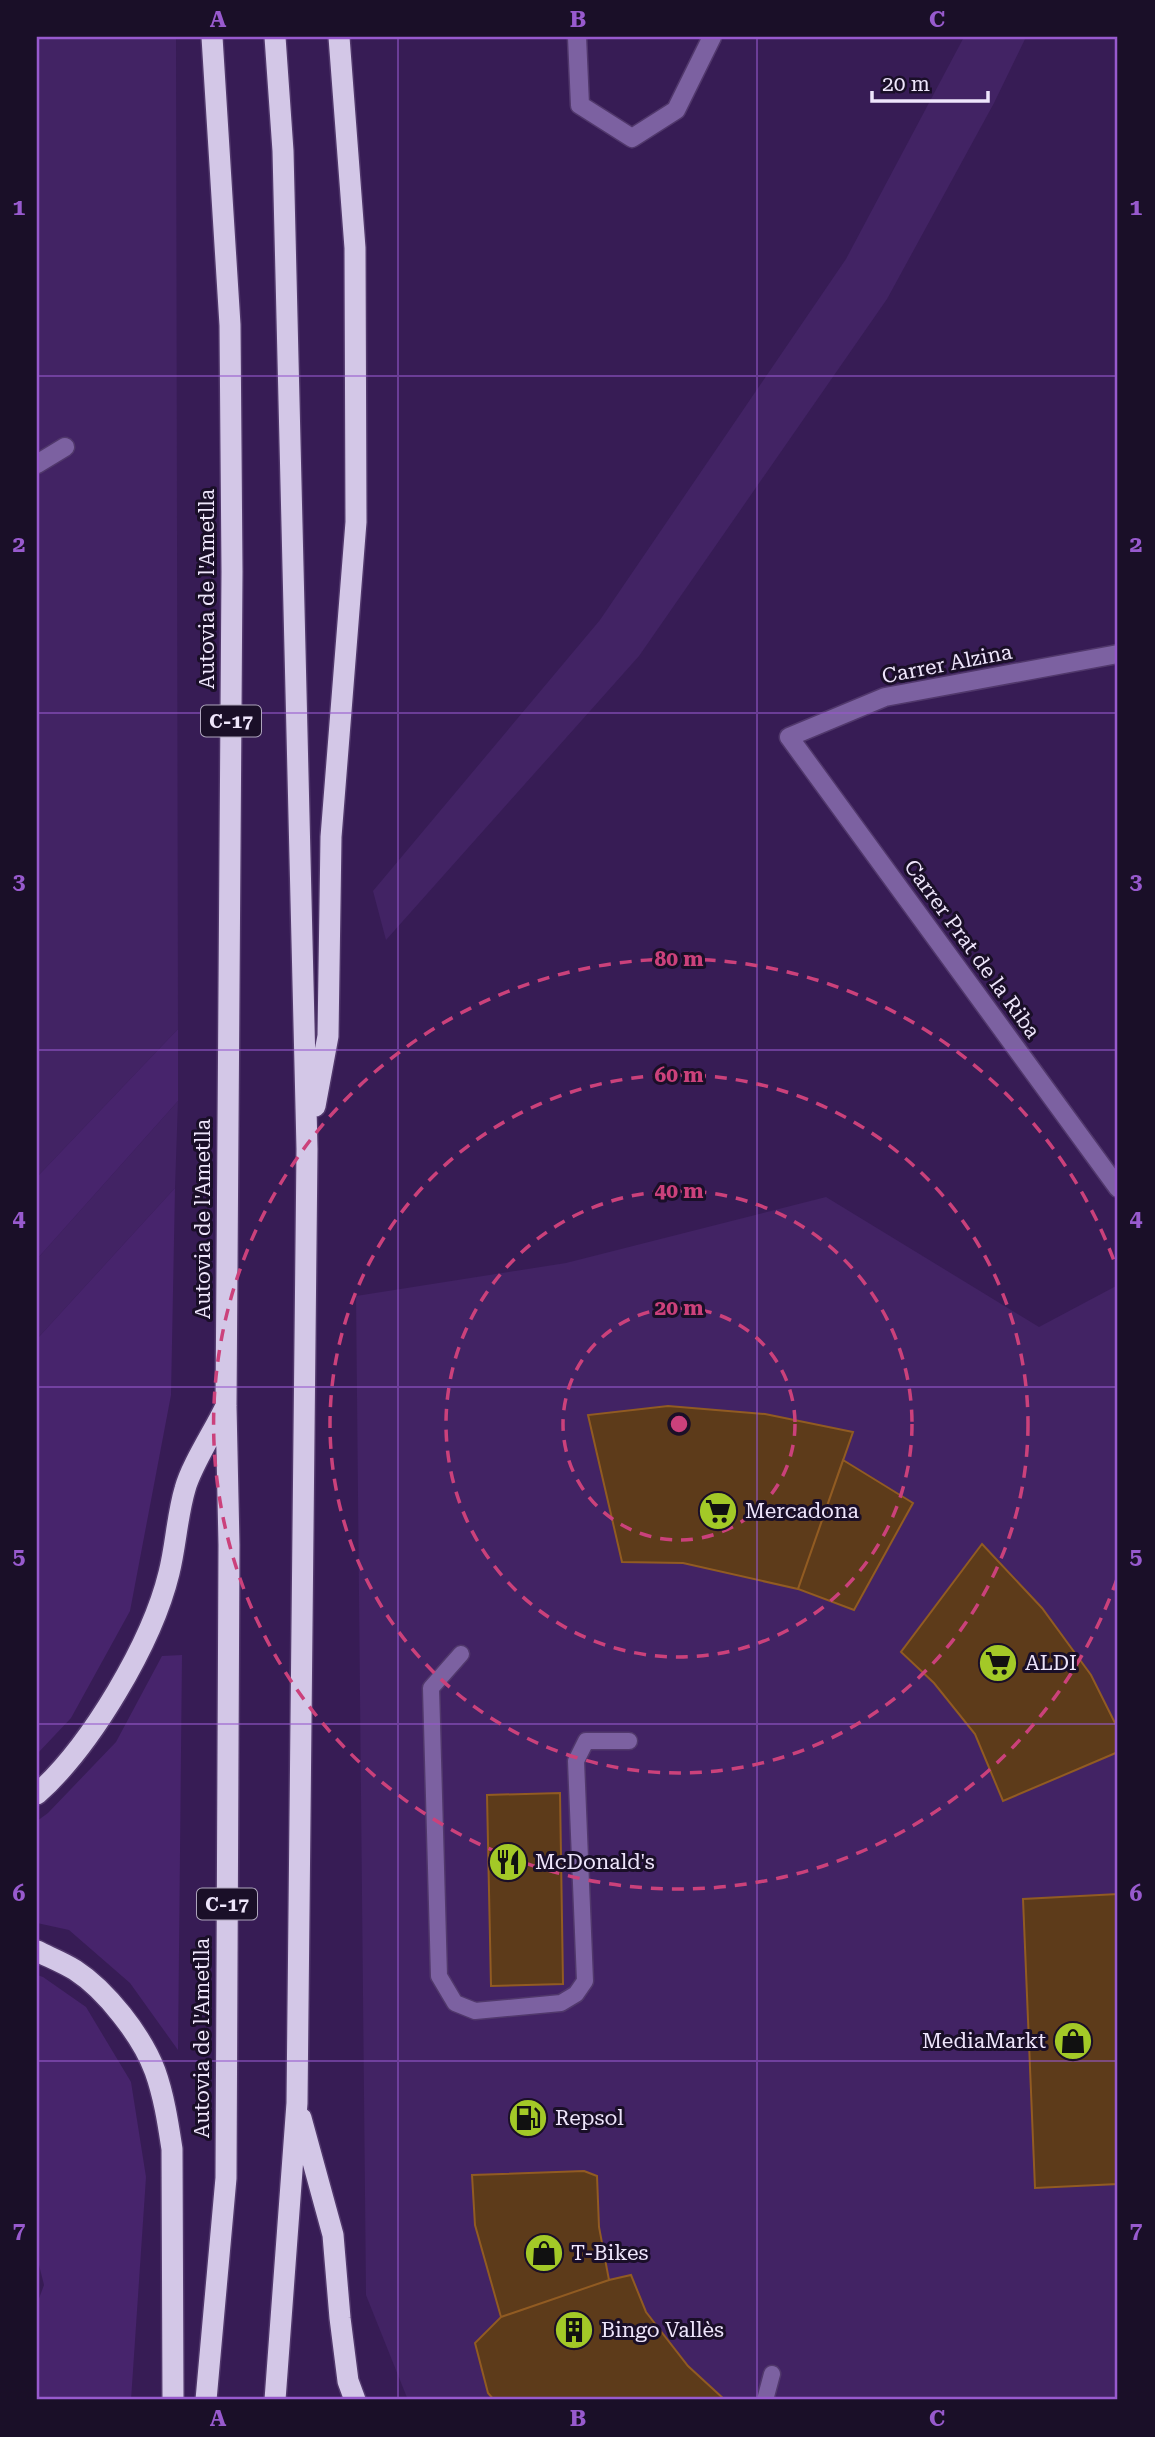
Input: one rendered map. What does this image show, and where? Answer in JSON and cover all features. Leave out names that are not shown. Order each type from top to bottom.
[{"type":"highway","name":"Autovia de l'Ametlla","points":[[206,2400],[226,2178],[229,1545],[226,1406],[232,585],[230,338],[212,37]]},
{"type":"highway","points":[[275,37],[283,151],[307,1149],[297,2104],[275,2400]]},
{"type":"highway","points":[[307,1149],[328,1036],[331,836],[356,522],[355,248],[339,37]]},
{"type":"highway","points":[[37,1794],[82,1743],[114,1697],[150,1625],[169,1574],[185,1487],[226,1406]]},
{"type":"highway","points":[[37,1951],[76,1970],[107,1998],[132,2029],[154,2068],[166,2110],[172,2150],[173,2400]]},
{"type":"highway","points":[[297,2104],[333,2235],[348,2381],[355,2400]]},
{"type":"street","points":[[577,37],[580,106],[632,138],[676,110],[712,37]]},
{"type":"street","points":[[37,464],[65,447]]},
{"type":"street","name":"Carrer Alzina","points":[[789,737],[885,697],[1118,654]]},
{"type":"street","name":"Carrer Prat de la Riba","points":[[789,737],[1118,1188]]},
{"type":"lane","points":[[461,1654],[432,1688],[439,1976],[455,2003],[475,2011],[561,2003],[576,1994],[585,1981],[576,1760],[586,1741],[629,1741]]},
{"type":"lane","points":[[765,2400],[772,2374]]},
{"type":"shaded area","points":[[37,37],[176,37],[178,1029],[37,1177]]},
{"type":"shaded area","points":[[964,37],[1026,37],[994,103],[887,299],[639,656],[386,940],[373,891],[600,620],[846,259]]},
{"type":"shaded area","points":[[178,1029],[178,1101],[37,1259],[37,1177]]},
{"type":"shaded area","points":[[178,1101],[175,1188],[37,1339],[37,1259]]},
{"type":"shaded area","points":[[175,1188],[171,1395],[130,1611],[71,1718],[37,1754],[37,1339]]},
{"type":"shaded area","points":[[826,1197],[1039,1327],[1118,1285],[1118,2400],[408,2400],[366,2295],[356,1296],[566,1263]]},
{"type":"shaded area","points":[[182,1655],[178,2050],[130,1983],[69,1930],[37,1923],[37,1821],[48,1813],[116,1742],[162,1656]]},
{"type":"shaded area","points":[[37,1975],[86,2007],[131,2082],[146,2177],[131,2400],[37,2400],[37,2304],[44,2285],[37,2257]]},
{"type":"building","name":"Mercadona","points":[[668,1406],[765,1414],[853,1432],[798,1589],[683,1563],[622,1562],[588,1415]]},
{"type":"building","points":[[843,1460],[913,1503],[854,1610],[798,1589]]},
{"type":"building","name":"ALDI","points":[[982,1544],[1042,1608],[1091,1675],[1118,1729],[1118,1752],[1003,1801],[975,1734],[934,1683],[901,1652]]},
{"type":"building","points":[[560,1793],[563,1984],[491,1986],[487,1795]]},
{"type":"building","name":"MediaMarkt","points":[[1118,1894],[1118,2184],[1035,2188],[1023,1899]]},
{"type":"building","name":"T-Bikes","points":[[584,2171],[597,2176],[599,2227],[609,2280],[501,2317],[475,2225],[472,2175]]},
{"type":"building","name":"Bingo Vallès","points":[[631,2275],[646,2312],[688,2366],[725,2400],[494,2400],[488,2393],[475,2343],[501,2317]]},
{"type":"place","name":"Mercadona","points":[[718,1511]]},
{"type":"place","name":"ALDI","points":[[998,1663]]},
{"type":"place","name":"McDonald's","points":[[508,1862]]},
{"type":"place","name":"MediaMarkt","points":[[1073,2041]]},
{"type":"place","name":"Repsol","points":[[528,2118]]},
{"type":"place","name":"T-Bikes","points":[[544,2253]]},
{"type":"place","name":"Bingo Vallès","points":[[574,2330]]}]
